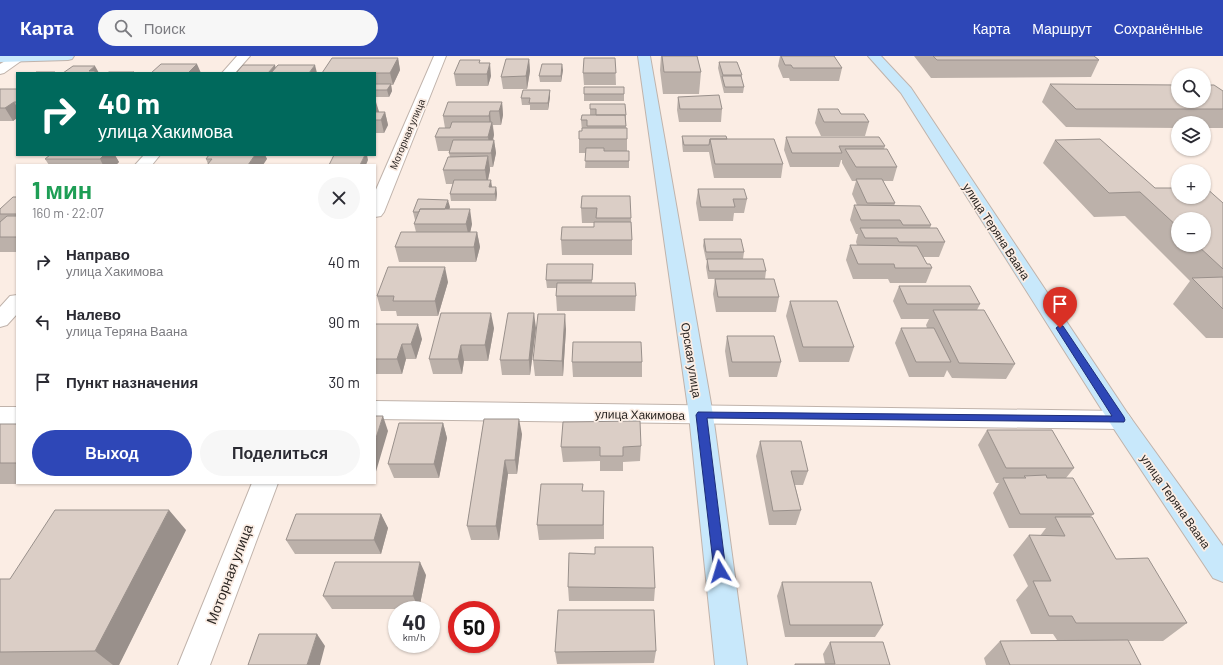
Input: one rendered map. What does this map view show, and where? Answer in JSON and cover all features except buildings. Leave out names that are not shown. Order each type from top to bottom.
[{"type":"street","points":[[0,58],[68,56]]},
{"type":"street","points":[[229,72],[244,56]]},
{"type":"street","name":"Моторная улица","points":[[376,210],[440,56]]},
{"type":"street","name":"Орская улица","points":[[644,56],[701,415],[731,665]]},
{"type":"street","name":"улица Теряна Ваана","points":[[874,56],[906,91],[1120,420],[1223,569]]},
{"type":"street","points":[[0,70],[21,57]]},
{"type":"street","points":[[144,164],[151,156]]},
{"type":"street","points":[[0,320],[16,302]]},
{"type":"street","name":"улица Хакимова","points":[[376,410],[1120,420]]},
{"type":"street","points":[[0,416],[16,416]]},
{"type":"street","name":"Моторная улица","points":[[194,665],[264,484]]},
{"type":"route","points":[[720,571],[701,415],[1120,420],[1060,328]]}]
